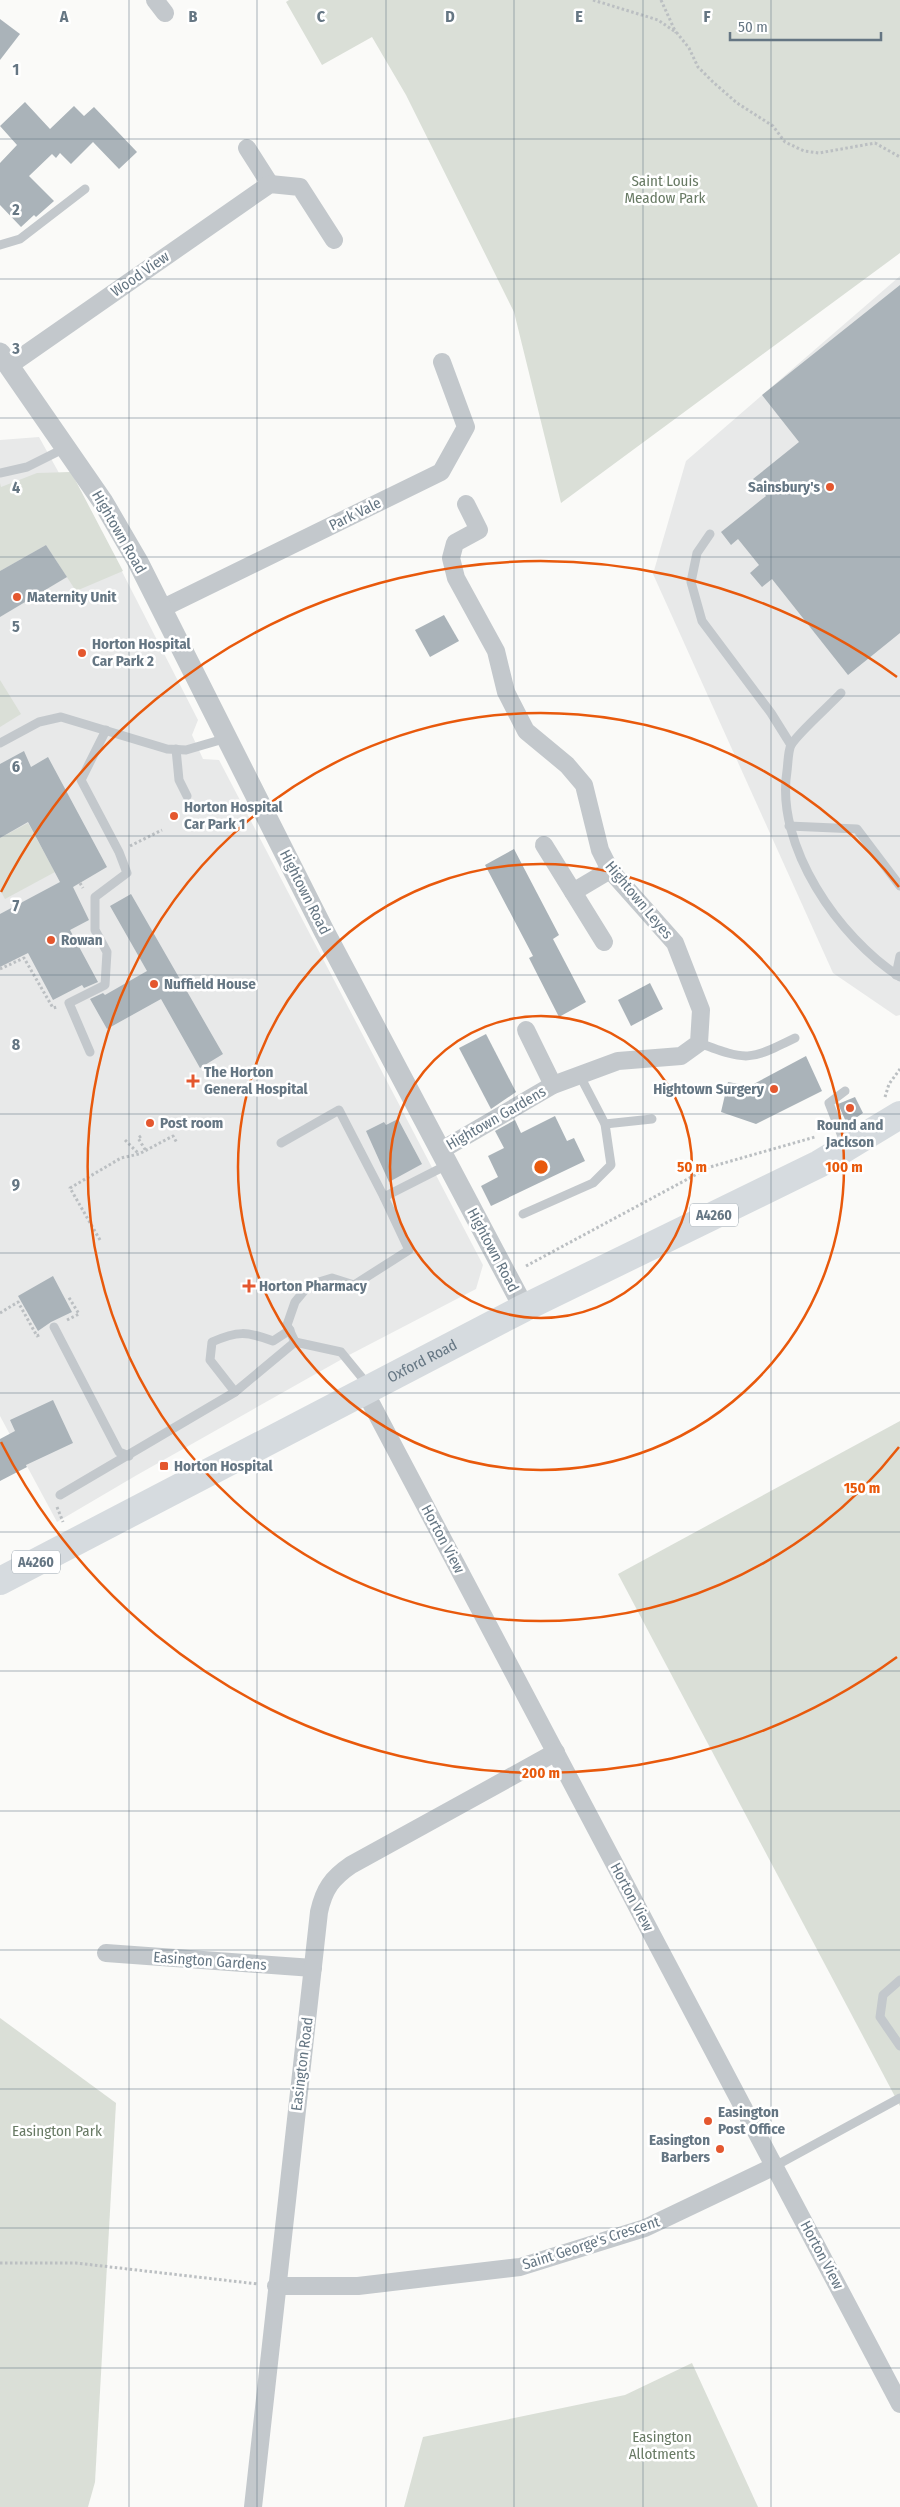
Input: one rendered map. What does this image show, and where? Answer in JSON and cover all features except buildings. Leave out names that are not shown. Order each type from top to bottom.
[{"type":"main road","name":"Oxford Road","points":[[0,1581],[367,1388],[524,1308],[819,1164],[843,1139],[892,1109]]},
{"type":"street","points":[[247,148],[270,184],[300,187],[334,240]]},
{"type":"street","name":"Wood View","points":[[5,359],[270,184]]},
{"type":"street","name":"Hightown Road","points":[[5,359],[103,502],[138,562],[443,1158],[524,1308]]},
{"type":"street","name":"Park Vale","points":[[161,609],[441,472],[466,427],[442,362]]},
{"type":"street","name":"Hightown Leyes","points":[[466,504],[479,530],[455,543],[451,558],[456,578],[496,652],[506,692],[526,731],[566,765],[584,785],[600,850],[610,870],[675,943],[701,1010],[699,1043]]},
{"type":"street","points":[[544,845],[604,942]]},
{"type":"street","points":[[574,892],[610,870]]},
{"type":"street","name":"Hightown Gardens","points":[[526,1030],[553,1085]]},
{"type":"street","name":"Hightown Gardens","points":[[443,1158],[553,1085],[618,1061],[681,1056],[699,1043]]},
{"type":"street","name":"Horton View","points":[[367,1388],[556,1752],[900,2404]]},
{"type":"street","name":"Easington Road","points":[[253,2507],[276,2286],[323,1894],[337,1874],[556,1752]]},
{"type":"street","name":"Easington Gardens","points":[[106,1953],[313,1968]]},
{"type":"street","name":"Saint George's Crescent","points":[[276,2286],[358,2286],[520,2267],[645,2228],[776,2166]]},
{"type":"lane","points":[[0,245],[20,239],[85,188]]},
{"type":"lane","points":[[0,473],[27,467],[65,448]]},
{"type":"lane","points":[[710,534],[697,553],[691,582],[702,621],[771,713],[791,745]]},
{"type":"lane","points":[[841,693],[791,745],[785,784],[789,826],[798,856],[825,900],[860,945],[879,964],[898,976],[900,956]]},
{"type":"lane","points":[[0,743],[39,722],[62,717],[138,741],[176,749],[206,746],[227,738]]},
{"type":"lane","points":[[90,1052],[70,1003],[105,985],[107,952],[95,930],[95,897],[127,873],[119,852],[81,780],[106,730]]},
{"type":"lane","points":[[176,749],[179,780],[187,796]]},
{"type":"lane","points":[[789,826],[857,829],[900,886]]},
{"type":"lane","points":[[699,1043],[736,1057],[759,1056],[795,1038]]},
{"type":"lane","points":[[523,1214],[593,1183],[611,1165],[605,1124],[579,1074]]},
{"type":"lane","points":[[843,1139],[829,1103],[845,1091]]},
{"type":"lane","points":[[281,1144],[339,1110],[409,1250],[354,1285],[332,1278],[309,1285],[295,1302],[287,1325],[295,1342]]},
{"type":"lane","points":[[605,1124],[652,1119]]},
{"type":"lane","points":[[384,1197],[443,1158]]},
{"type":"lane","points":[[54,1327],[119,1452],[129,1456]]},
{"type":"lane","points":[[236,1392],[210,1360],[212,1342],[233,1333],[255,1334],[273,1341],[290,1330]]},
{"type":"lane","points":[[295,1342],[341,1352],[367,1388]]},
{"type":"lane","points":[[60,1495],[236,1392],[295,1342]]},
{"type":"lane","points":[[900,1980],[883,1995],[880,2016],[900,2046]]},
{"type":"lane","points":[[776,2166],[900,2098]]},
{"type":"path","points":[[593,0],[658,20],[677,34],[690,48],[698,67],[713,82],[737,103],[773,126],[786,142],[804,151],[819,153],[875,143],[900,157]]},
{"type":"path","points":[[661,0],[677,34]]},
{"type":"path","points":[[119,852],[162,830]]},
{"type":"path","points":[[80,883],[84,888]]},
{"type":"path","points":[[0,968],[24,958],[53,1008],[70,1003]]},
{"type":"path","points":[[892,1109],[889,1084],[900,1070]]},
{"type":"path","points":[[141,1136],[138,1138],[146,1151]]},
{"type":"path","points":[[100,1240],[70,1188],[121,1158],[139,1154],[173,1136],[177,1143]]},
{"type":"path","points":[[507,1276],[710,1166],[843,1139]]},
{"type":"path","points":[[125,1140],[139,1154]]},
{"type":"path","points":[[60,1495],[54,1503],[72,1544]]},
{"type":"path","points":[[0,2263],[76,2264],[276,2286]]},
{"type":"shaded area","points":[[900,276],[900,1015],[896,1016],[833,973],[653,574],[686,461]]},
{"type":"shaded area","name":"The Horton General Hospital","points":[[39,437],[59,473],[71,472],[198,720],[192,735],[203,759],[219,760],[483,1265],[476,1289],[351,1354],[57,1522],[0,1416],[0,440]]},
{"type":"green space","name":"Saint Louis Meadow Park","points":[[289,0],[900,0],[900,253],[561,503],[514,312],[406,95],[372,37],[322,65],[286,2]]},
{"type":"green space","points":[[71,472],[123,571],[76,591],[46,545],[0,571],[0,483],[1,487],[37,473]]},
{"type":"green space","points":[[0,680],[21,714],[0,727]]},
{"type":"green space","points":[[28,823],[55,872],[5,899],[0,890],[0,838]]},
{"type":"green space","points":[[900,1421],[900,2106],[618,1574]]},
{"type":"green space","name":"Easington Park","points":[[0,2018],[116,2103],[95,2482],[88,2507],[0,2507]]},
{"type":"green space","name":"Easington Allotments","points":[[692,2363],[758,2507],[404,2507],[423,2437],[625,2395]]},
{"type":"place","name":"Sainsbury's","points":[[830,487]]},
{"type":"place","name":"Maternity Unit","points":[[17,597]]},
{"type":"place","name":"Horton Hospital Car Park 2","points":[[82,653]]},
{"type":"place","name":"Horton Hospital Car Park 1","points":[[174,816]]},
{"type":"place","name":"Rowan","points":[[51,940]]},
{"type":"place","name":"Nuffield House","points":[[154,984]]},
{"type":"place","name":"The Horton General Hospital","points":[[193,1081]]},
{"type":"place","name":"Hightown Surgery","points":[[774,1089]]},
{"type":"place","name":"Round and Jackson","points":[[850,1108]]},
{"type":"place","name":"Post room","points":[[150,1123]]},
{"type":"place","name":"Horton Pharmacy","points":[[249,1286]]},
{"type":"place","name":"Horton Hospital","points":[[164,1466]]},
{"type":"place","name":"Easington Post Office","points":[[708,2121]]},
{"type":"place","name":"Easington Barbers","points":[[720,2149]]}]
